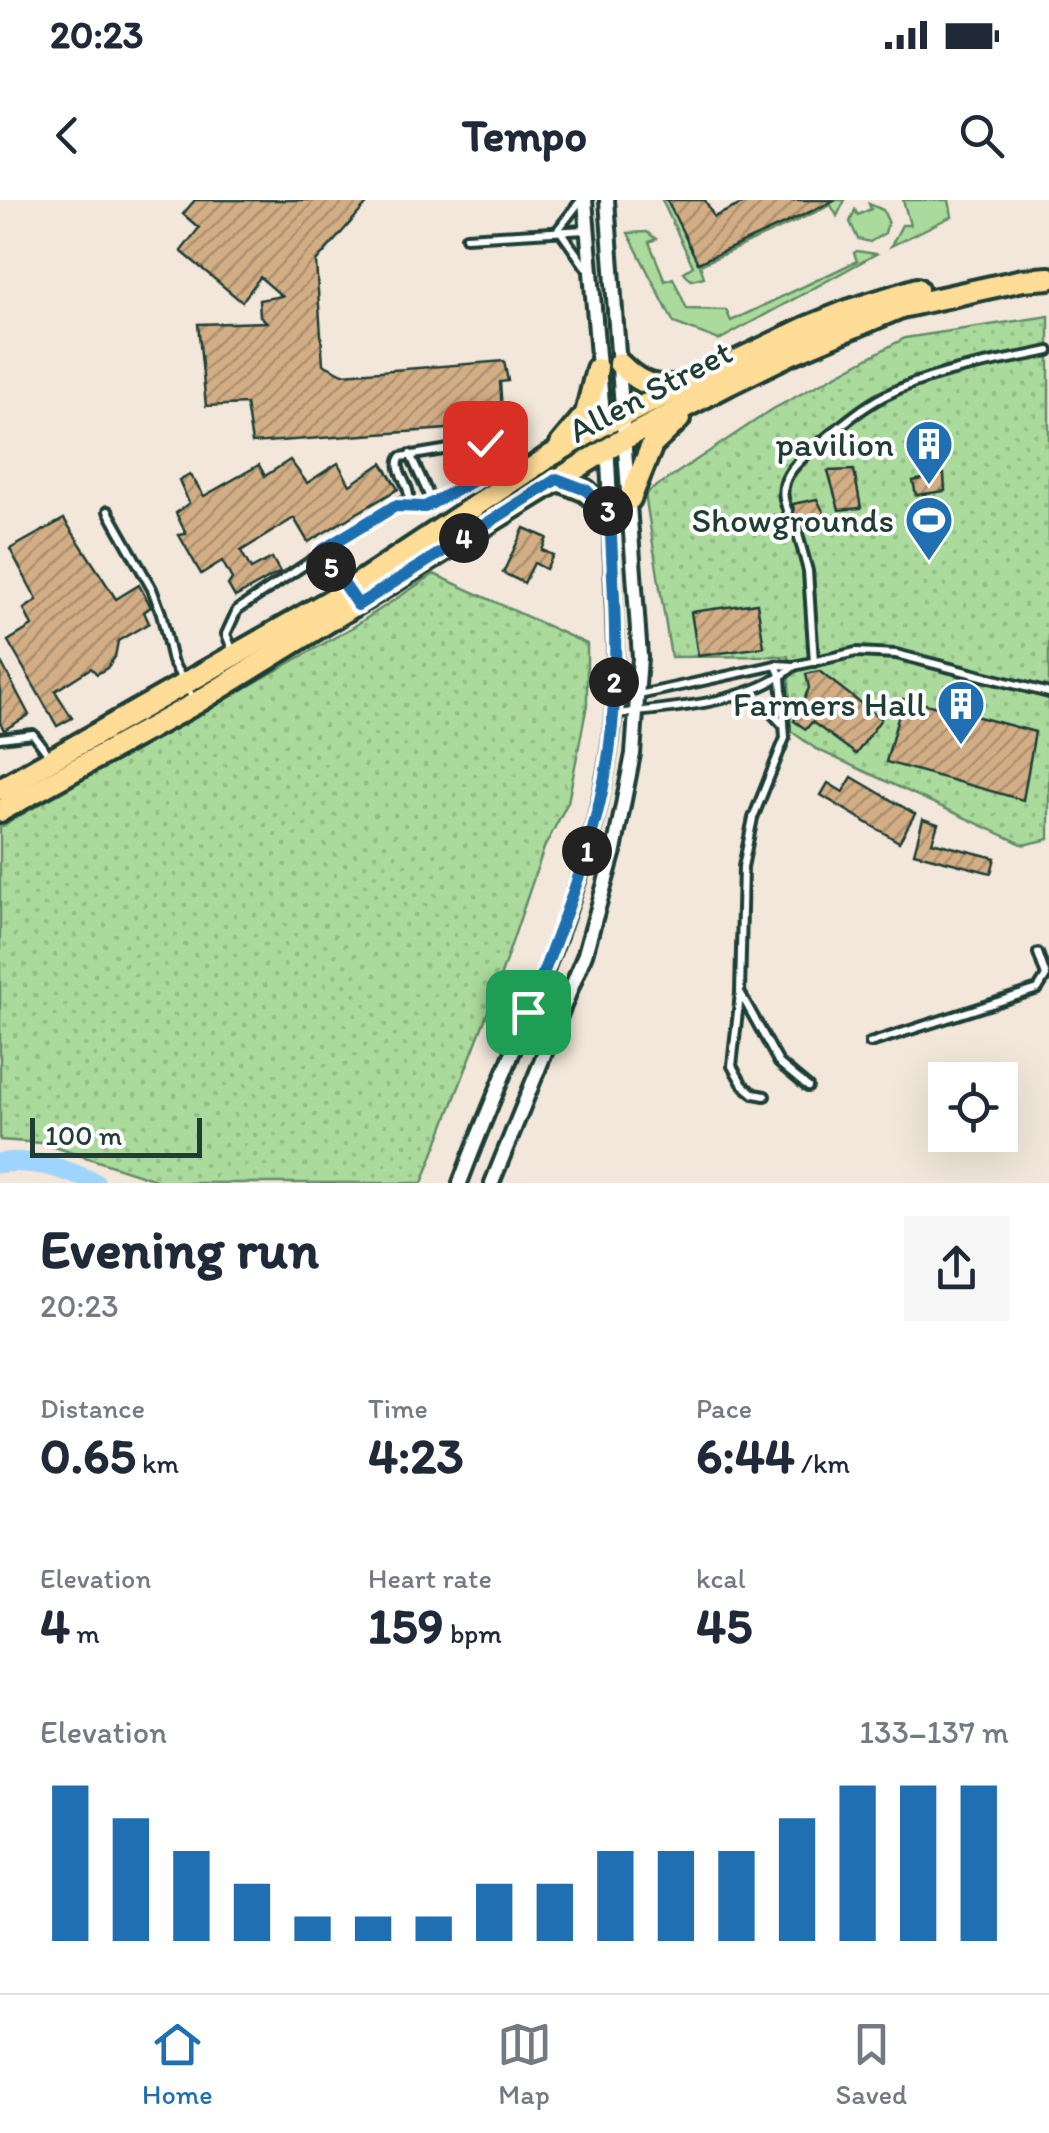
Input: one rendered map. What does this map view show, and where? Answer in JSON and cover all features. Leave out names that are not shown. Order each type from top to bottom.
[{"type":"main road","name":"Allen Street","points":[[352,598],[550,456],[682,384],[805,328],[885,298],[1049,264]]},
{"type":"main road","name":"Allen Street","points":[[0,811],[105,742],[557,479],[792,353],[902,307],[1023,280],[1049,278]]},
{"type":"main road","points":[[619,363],[642,382],[659,387],[682,384]]},
{"type":"main road","points":[[550,456],[586,414],[597,369]]},
{"type":"main road","points":[[630,499],[652,445],[704,399]]},
{"type":"main road","points":[[557,479],[586,490],[610,513]]},
{"type":"main road","name":"Allen Street","points":[[0,790],[52,760],[105,742]]},
{"type":"street","points":[[492,1183],[567,1000],[603,894],[624,806],[639,695],[630,499],[616,445],[604,425],[583,200]]},
{"type":"street","points":[[460,1183],[585,860],[606,765],[613,714],[610,513],[623,414],[607,200]]},
{"type":"lane","points":[[558,232],[583,200]]},
{"type":"lane","points":[[466,237],[586,230]]},
{"type":"lane","points":[[558,232],[590,275]]},
{"type":"lane","points":[[788,512],[782,494],[790,470],[844,423],[882,397],[933,376],[1049,352]]},
{"type":"lane","points":[[241,664],[226,634],[233,614],[321,551],[410,496],[398,463],[401,457],[485,443],[497,448],[498,462],[433,504],[416,509],[395,506]]},
{"type":"lane","points":[[410,454],[433,504]]},
{"type":"lane","points":[[108,511],[158,604],[168,650],[190,694]]},
{"type":"lane","points":[[795,523],[808,571],[814,662]]},
{"type":"lane","points":[[321,551],[352,598]]},
{"type":"lane","points":[[613,696],[639,695],[856,652],[896,654],[1049,693]]},
{"type":"lane","points":[[765,1096],[754,1094],[743,1085],[732,1066],[740,993],[743,867],[753,818],[782,752],[782,677],[776,665]]},
{"type":"lane","points":[[613,714],[738,695],[782,677],[794,666]]},
{"type":"lane","points":[[738,695],[766,707],[784,726]]},
{"type":"lane","points":[[0,738],[33,734],[52,760]]},
{"type":"lane","points":[[870,1043],[1038,989],[1046,976],[1038,953]]},
{"type":"lane","points":[[740,993],[779,1064],[808,1087]]},
{"type":"green space","points":[[662,200],[667,200],[699,262],[836,200],[845,200],[837,216],[831,205],[700,265],[704,277],[691,280],[684,272],[693,266]]},
{"type":"green space","points":[[903,200],[949,200],[952,216],[891,246],[902,225],[910,225]]},
{"type":"green space","points":[[869,204],[883,210],[888,221],[885,233],[870,242],[858,239],[850,222],[855,210],[858,215],[871,209]]},
{"type":"green space","points":[[647,232],[656,239],[649,242],[665,281],[673,278],[687,309],[726,310],[731,321],[857,261],[857,251],[876,254],[719,340],[674,323],[628,233]]},
{"type":"green space","points":[[1049,316],[1049,839],[1024,845],[816,749],[791,731],[788,656],[671,657],[645,494],[773,409],[905,338]]},
{"type":"green space","points":[[434,574],[587,644],[587,705],[568,802],[544,848],[492,1001],[422,1183],[165,1183],[42,1143],[0,1140],[0,827],[353,627]]},
{"type":"building","points":[[195,200],[370,200],[316,262],[323,364],[343,374],[504,361],[508,381],[500,382],[503,425],[252,443],[246,404],[206,406],[198,324],[267,322],[260,316],[259,300],[282,296],[260,277],[242,302],[181,251],[199,228],[183,214]]},
{"type":"building","points":[[667,200],[705,200],[714,217],[750,200],[836,200],[698,263]]},
{"type":"building","points":[[290,460],[307,483],[338,463],[350,485],[382,463],[398,489],[308,542],[294,518],[241,551],[251,569],[272,558],[280,572],[235,597],[228,585],[232,579],[222,561],[201,574],[179,535],[186,534],[176,513],[189,503],[179,480],[190,474],[204,496],[259,465],[265,476]]},
{"type":"building","points":[[854,470],[861,508],[839,510],[828,471]]},
{"type":"building","name":"pavilion","points":[[944,474],[945,491],[916,495],[913,481]]},
{"type":"building","points":[[817,499],[825,515],[802,521],[796,516],[790,518],[793,504]]},
{"type":"building","points":[[64,519],[116,599],[139,585],[151,607],[144,612],[149,623],[118,641],[115,657],[107,668],[97,674],[91,668],[55,691],[72,718],[57,726],[8,641],[32,626],[24,609],[37,600],[10,549]]},
{"type":"building","points":[[524,528],[547,538],[542,550],[553,555],[546,569],[534,563],[524,583],[503,573]]},
{"type":"building","points":[[757,603],[764,647],[698,656],[691,612]]},
{"type":"building","points":[[0,660],[29,715],[4,730],[0,723]]},
{"type":"building","points":[[819,671],[881,719],[856,754],[812,722],[806,729],[794,721],[809,688],[806,674]]},
{"type":"building","name":"Farmers Hall","points":[[952,697],[977,703],[975,716],[1035,732],[1023,800],[886,762],[903,699],[951,710]]},
{"type":"building","points":[[852,777],[915,814],[899,842],[821,795],[828,783],[843,792]]},
{"type":"building","points":[[923,819],[938,824],[932,842],[995,858],[991,873],[914,853]]},
{"type":"waterway","points":[[0,1163],[49,1166],[95,1183]]},
{"type":"place","name":"pavilion","points":[[929,486]]},
{"type":"place","name":"Showgrounds","points":[[929,562]]},
{"type":"place","name":"Farmers Hall","points":[[961,746]]},
{"type":"route","points":[[485,443],[497,448],[500,454],[498,462],[480,477],[425,507],[395,506],[386,510],[321,551],[358,605],[557,479],[586,490],[610,513],[612,729],[585,860],[528,1012]]}]
